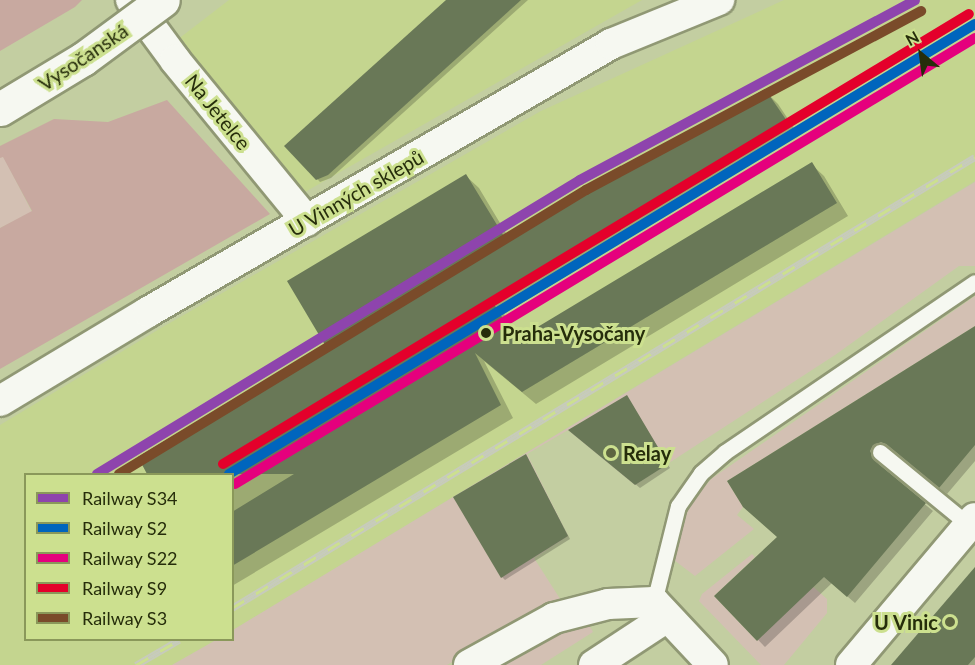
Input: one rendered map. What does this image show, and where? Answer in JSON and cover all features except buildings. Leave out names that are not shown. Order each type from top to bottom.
[{"type":"main road","name":"Vysočanská","points":[[0,109],[83,59],[163,0]]},
{"type":"street","name":"Na Jetelce","points":[[131,0],[175,60],[307,221]]},
{"type":"street","name":"U Vinných sklepů","points":[[0,401],[610,44],[719,0]]},
{"type":"street","points":[[851,665],[972,522]]},
{"type":"street","points":[[470,665],[554,618],[608,604],[660,610],[713,665]]},
{"type":"street","points":[[594,665],[660,610]]},
{"type":"lane","points":[[660,610],[678,506],[700,473],[725,452],[975,282]]},
{"type":"lane","points":[[880,452],[972,522]]},
{"type":"shaded area","points":[[0,0],[82,0],[75,7],[0,51]]},
{"type":"shaded area","points":[[229,0],[642,0],[305,192],[177,40]]},
{"type":"shaded area","points":[[784,0],[975,0],[975,181],[234,629],[234,473],[24,473],[24,641],[214,641],[172,665],[0,665],[0,425],[161,328],[541,111]]},
{"type":"shaded area","points":[[167,100],[270,214],[0,369],[0,228],[32,211],[3,157],[0,158],[0,146],[54,119],[108,122]]},
{"type":"shaded area","points":[[3,156],[32,212],[0,228],[0,158]]},
{"type":"shaded area","points":[[975,182],[975,266],[959,266],[835,355],[635,485],[568,430],[527,454],[568,536],[534,558],[564,605],[526,619],[447,665],[172,665],[214,641],[234,641],[234,629]]},
{"type":"shaded area","points":[[975,296],[975,326],[727,481],[743,507],[737,515],[754,529],[695,576],[674,560],[683,521],[691,504],[711,479]]},
{"type":"shaded area","points":[[752,554],[755,557],[714,596],[756,640],[810,584],[827,599],[827,613],[784,665],[761,665],[699,601],[702,594]]},
{"type":"shaded area","points":[[585,618],[593,632],[541,665],[492,665]]},
{"type":"railway","points":[[234,607],[975,157]]},
{"type":"railway","points":[[136,665],[177,641]]},
{"type":"rail line","name":"S34","points":[[99,473],[580,180],[915,0]]},
{"type":"rail line","name":"S3","points":[[121,473],[586,190],[921,11]]},
{"type":"rail line","name":"S9","points":[[223,464],[969,14]]},
{"type":"rail line","name":"S2","points":[[231,473],[975,24]]},
{"type":"rail line","name":"S22","points":[[235,484],[975,38]]},
{"type":"place","name":"Praha-Vysočany","points":[[486,333]]},
{"type":"place","name":"Relay","points":[[611,453]]},
{"type":"place","name":"U Vinic","points":[[950,622]]}]
